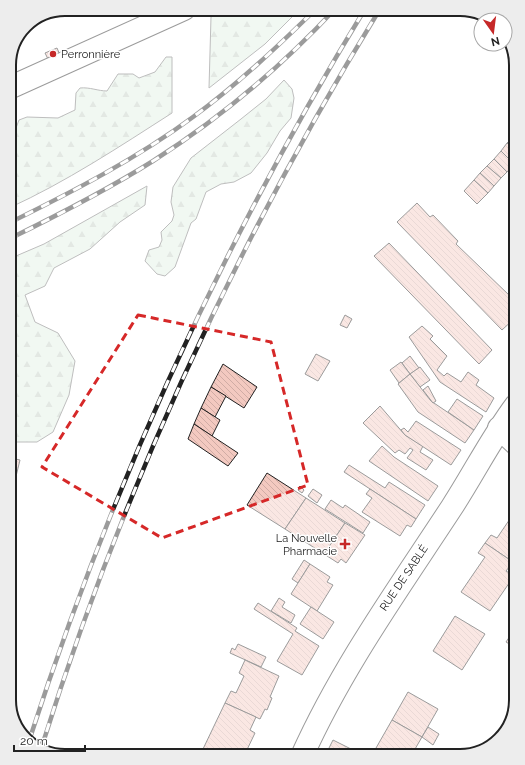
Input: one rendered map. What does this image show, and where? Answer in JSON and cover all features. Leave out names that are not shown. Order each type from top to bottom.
[{"type":"main road","points":[[16,85],[168,16]]},
{"type":"main road","name":"RUE DE SABLÉ","points":[[305,749],[317,723],[378,617],[452,506],[499,428],[509,414]]},
{"type":"main road","points":[[499,428],[509,437]]},
{"type":"highlighted area","points":[[138,315],[271,342],[308,485],[162,538],[42,467]]},
{"type":"green space","points":[[293,16],[265,44],[209,88],[211,17]]},
{"type":"green space","points":[[166,57],[172,57],[172,113],[72,175],[16,205],[16,128],[19,120],[27,117],[58,118],[75,110],[76,93],[80,88],[107,91],[118,74],[133,74],[139,78],[155,72]]},
{"type":"green space","points":[[284,80],[292,89],[294,98],[291,118],[280,131],[267,153],[251,173],[234,182],[221,184],[206,192],[196,219],[191,223],[175,267],[165,276],[157,274],[145,261],[149,250],[159,247],[162,240],[161,232],[172,221],[174,215],[171,202],[173,187],[191,158],[266,99]]},
{"type":"green space","points":[[147,186],[145,205],[120,222],[90,249],[54,268],[45,286],[25,295],[35,322],[58,333],[75,361],[69,395],[53,432],[37,442],[16,442],[16,256],[44,244]]},
{"type":"building","name":"Perronnière","points":[[57,48],[60,55],[49,61],[45,53]]},
{"type":"building","points":[[507,143],[509,145],[509,159],[501,151]]},
{"type":"building","points":[[501,151],[509,159],[509,170],[507,172],[494,159]]},
{"type":"building","points":[[494,159],[507,172],[501,178],[487,166]]},
{"type":"building","points":[[487,166],[501,178],[494,186],[480,173]]},
{"type":"building","points":[[480,173],[494,186],[488,193],[474,180]]},
{"type":"building","points":[[474,180],[488,193],[477,204],[464,191]]},
{"type":"building","points":[[417,203],[430,217],[433,215],[458,241],[456,244],[509,295],[509,324],[502,330],[397,222]]},
{"type":"building","points":[[389,243],[492,350],[479,364],[374,256]]},
{"type":"building","points":[[345,315],[352,319],[347,328],[340,325]]},
{"type":"building","points":[[422,326],[433,336],[430,339],[447,356],[437,370],[444,376],[447,373],[461,382],[468,372],[479,380],[476,385],[494,398],[486,412],[440,382],[409,337]]},
{"type":"building","points":[[316,354],[330,361],[318,381],[305,374]]},
{"type":"building","points":[[410,356],[419,368],[410,374],[402,363]]},
{"type":"building","points":[[401,362],[410,374],[399,383],[390,370]]},
{"type":"building","points":[[223,364],[257,387],[244,408],[211,387]]},
{"type":"building","points":[[420,367],[430,380],[420,387],[410,374]]},
{"type":"building","points":[[410,374],[431,401],[474,430],[465,443],[418,412],[398,384]]},
{"type":"building","points":[[428,386],[436,401],[433,403],[423,390]]},
{"type":"building","points":[[211,387],[226,396],[215,417],[201,408]]},
{"type":"building","points":[[457,399],[483,416],[474,430],[448,412]]},
{"type":"building","points":[[380,406],[405,435],[423,446],[420,452],[433,460],[426,470],[407,458],[413,450],[410,448],[405,454],[399,450],[395,453],[363,423]]},
{"type":"building","points":[[201,408],[220,420],[212,436],[194,424]]},
{"type":"building","points":[[416,421],[461,450],[451,465],[405,435],[401,430],[404,428],[408,432]]},
{"type":"building","points":[[194,424],[238,453],[228,466],[188,439]]},
{"type":"building","points":[[382,446],[394,457],[438,486],[428,501],[369,461]]},
{"type":"building","points":[[16,459],[20,460],[16,476]]},
{"type":"building","points":[[349,465],[385,488],[389,482],[425,505],[416,519],[344,472]]},
{"type":"building","points":[[267,473],[306,498],[285,529],[247,505]]},
{"type":"building","points":[[300,486],[304,490],[302,493],[298,490]]},
{"type":"building","points":[[313,489],[322,495],[317,503],[308,496]]},
{"type":"building","points":[[370,489],[416,519],[411,527],[407,525],[400,536],[362,512],[372,498],[366,494]]},
{"type":"building","points":[[306,498],[345,523],[324,554],[285,529]]},
{"type":"building","points":[[331,500],[343,508],[345,505],[370,522],[363,533],[325,509]]},
{"type":"building","points":[[509,520],[509,559],[485,543],[491,535],[497,538]]},
{"type":"building","points":[[345,523],[365,535],[346,563],[341,559],[338,563],[324,554]]},
{"type":"building","points":[[485,543],[509,559],[509,567],[506,571],[509,573],[509,583],[490,611],[461,592],[485,557],[478,553]]},
{"type":"building","points":[[304,560],[310,564],[298,583],[292,579]]},
{"type":"building","points":[[310,564],[330,577],[327,582],[333,585],[317,611],[291,594]]},
{"type":"building","points":[[279,598],[285,602],[282,607],[295,615],[291,623],[271,611]]},
{"type":"building","points":[[258,603],[297,628],[295,631],[319,646],[302,675],[277,661],[293,634],[254,609]]},
{"type":"building","points":[[311,607],[334,622],[323,639],[300,624]]},
{"type":"building","points":[[455,616],[485,634],[462,670],[433,651]]},
{"type":"building","points":[[238,644],[266,657],[261,667],[230,653],[232,648],[235,650]]},
{"type":"building","points":[[245,660],[279,676],[270,697],[272,698],[267,710],[265,709],[260,719],[225,703],[231,691],[236,693],[244,676],[239,673]]},
{"type":"building","points":[[408,692],[438,709],[422,737],[392,720]]},
{"type":"building","points":[[225,703],[256,717],[250,730],[255,733],[247,749],[203,749]]},
{"type":"building","points":[[392,720],[422,737],[415,749],[376,748]]},
{"type":"building","points":[[428,727],[439,734],[433,745],[422,737]]},
{"type":"building","points":[[333,740],[351,749],[328,749]]},
{"type":"railway","points":[[16,219],[126,161],[193,117],[241,79],[309,16]]},
{"type":"railway","points":[[16,235],[136,172],[178,145],[249,91],[272,71],[328,16]]},
{"type":"railway","points":[[31,735],[61,645],[97,551],[135,457],[175,365],[219,274],[265,185],[313,96],[361,16]]},
{"type":"railway","points":[[43,744],[73,652],[108,557],[146,462],[188,368],[232,276],[279,186],[328,96],[376,16]]},
{"type":"place","name":"Perronnière","points":[[53,54]]},
{"type":"place","name":"La Nouvelle Pharmacie","points":[[345,544]]}]
